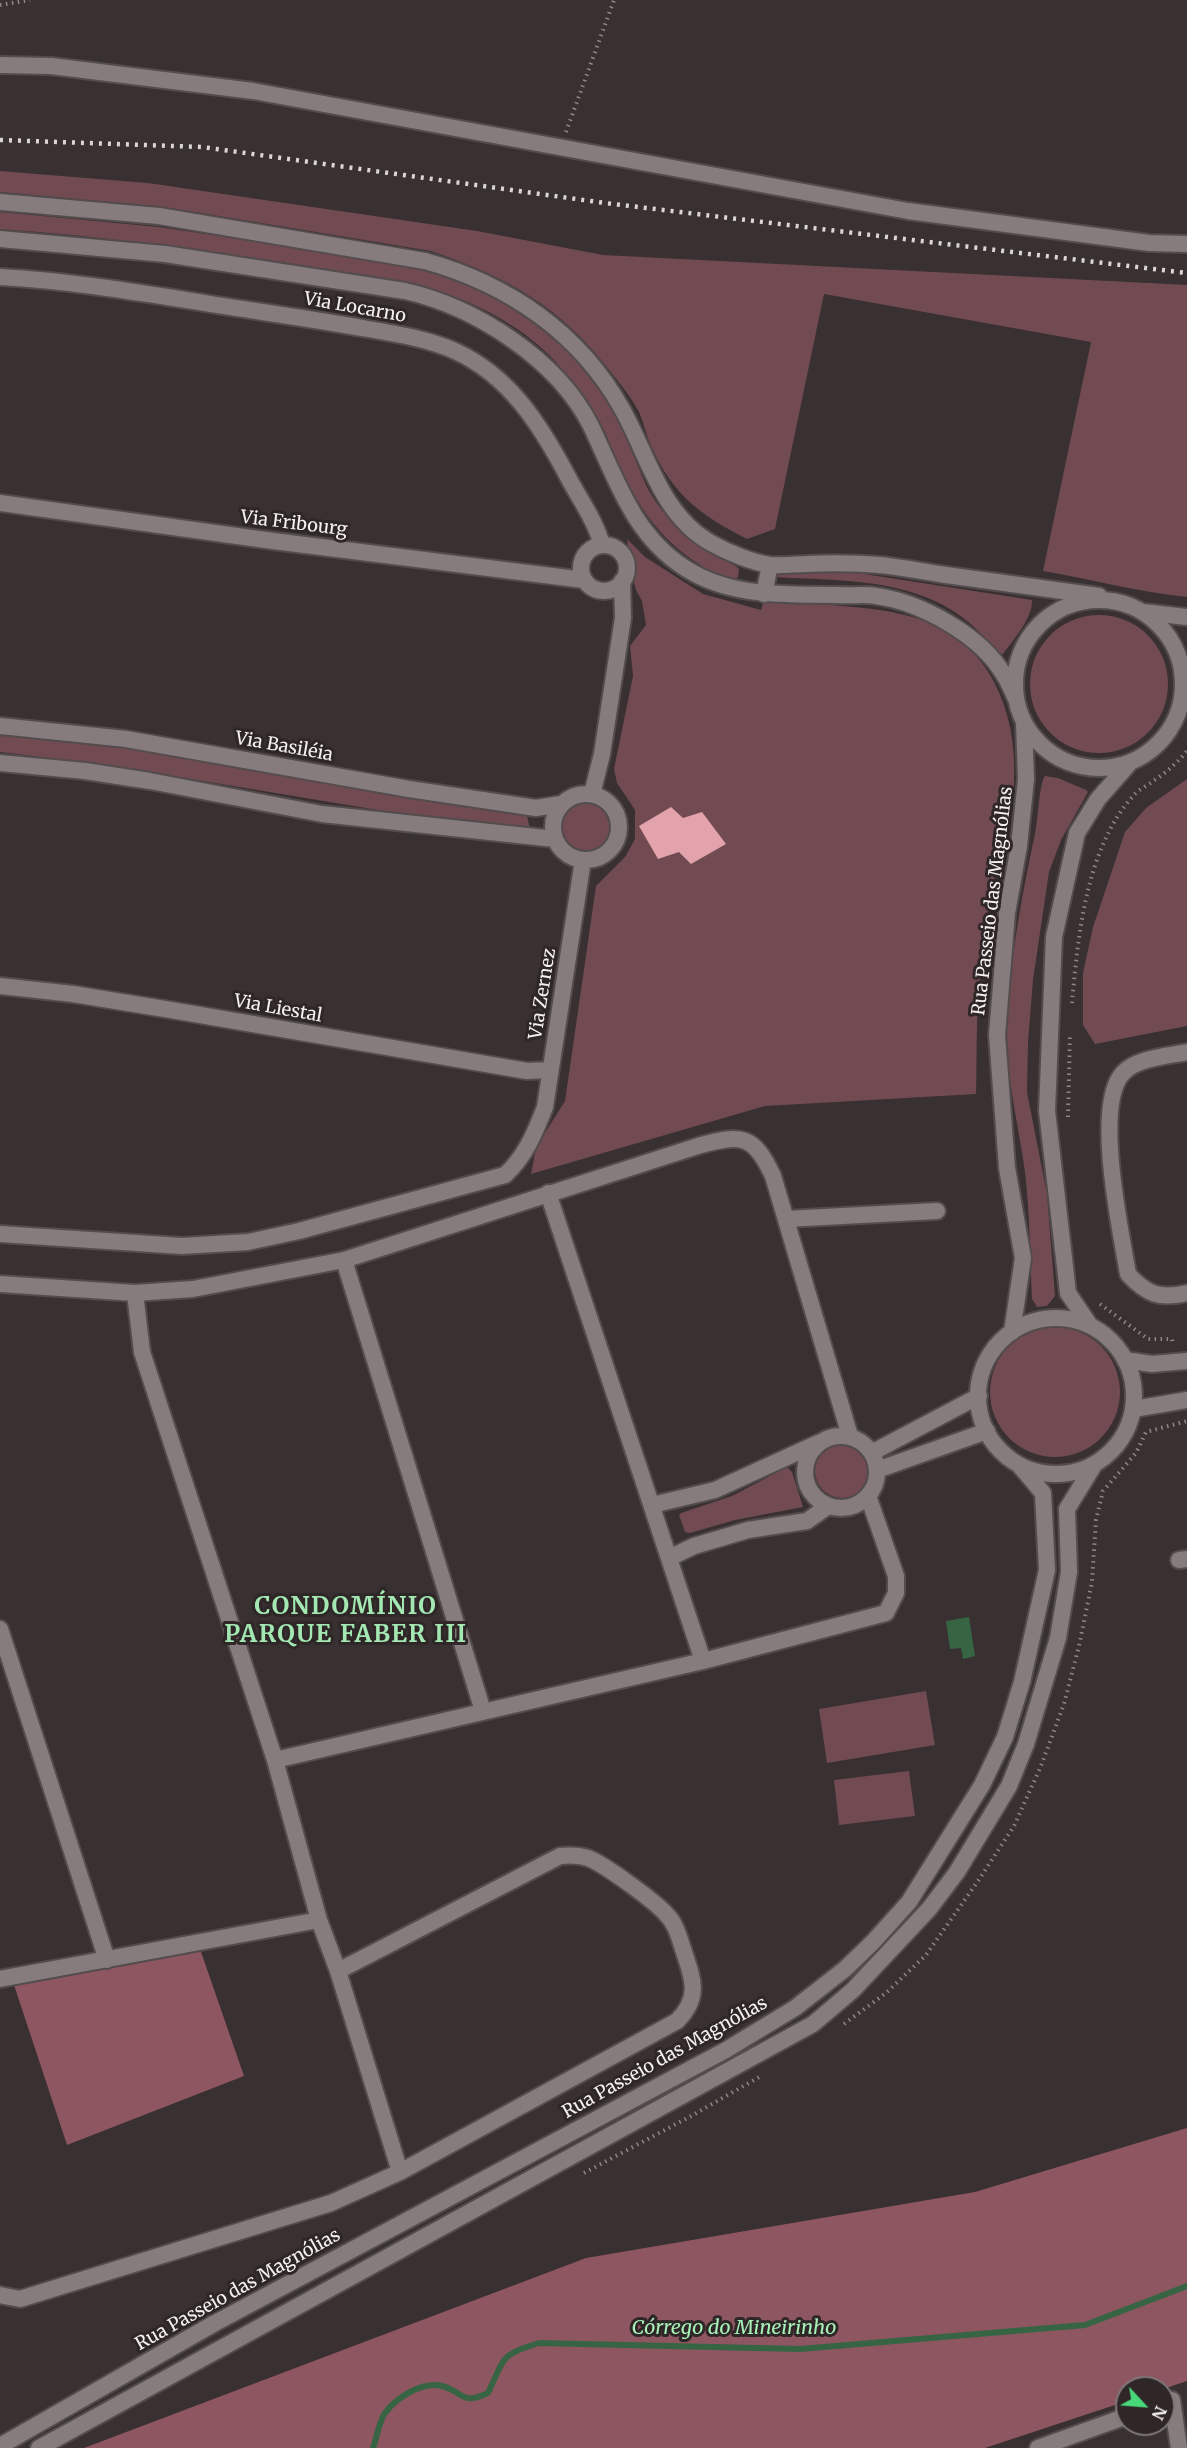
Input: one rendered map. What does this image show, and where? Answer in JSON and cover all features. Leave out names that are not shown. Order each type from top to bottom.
[{"type":"street","points":[[0,65],[51,66],[253,91],[908,211],[1149,243],[1187,244]]},
{"type":"street","points":[[0,202],[159,216],[425,261],[456,270],[528,306],[596,368],[622,409],[660,489],[689,526],[710,543],[738,555],[770,564],[880,565],[1099,596],[1117,601],[1141,612],[1161,627],[1172,642],[1179,658],[1186,690],[1171,726],[1161,740],[1128,765],[1098,768],[1064,761],[1048,752],[1035,740],[1024,723],[1016,699],[1003,673],[965,633],[917,607],[876,596],[764,594],[709,581],[685,569],[666,555],[642,526],[625,500],[591,426],[575,401],[534,356],[470,314],[425,295],[405,291],[165,254],[0,238]]},
{"type":"street","name":"Via Locarno","points":[[0,277],[85,285],[304,318],[402,335],[456,351],[494,376],[532,414],[558,455],[596,526],[602,545]]},
{"type":"street","name":"Via Fribourg","points":[[0,503],[273,541],[584,580]]},
{"type":"street","points":[[592,794],[602,754],[623,618],[622,581],[627,567],[616,549],[602,545],[594,547],[583,558],[581,566],[584,580],[596,590],[611,590],[622,581]]},
{"type":"street","points":[[764,594],[770,564]]},
{"type":"street","points":[[1016,699],[1015,674],[1019,657],[1036,627],[1065,606],[1099,596]]},
{"type":"street","points":[[1141,612],[1187,617]]},
{"type":"street","name":"Rua Passeio das Magnólias","points":[[1012,1332],[1023,1258],[1007,1168],[997,1035],[1007,913],[1019,846],[1026,779],[1024,723]]},
{"type":"street","name":"Via Basiléia","points":[[0,726],[126,739],[409,789],[536,808],[561,804]]},
{"type":"street","points":[[0,763],[85,771],[150,781],[322,814],[555,839]]},
{"type":"street","name":"Rua Passeio das Magnólias","points":[[1089,1324],[1068,1293],[1047,1112],[1054,937],[1077,833],[1098,799],[1128,765]]},
{"type":"street","points":[[592,794],[609,801],[619,817],[620,826],[618,836],[609,851],[592,860],[583,860],[566,853],[555,839],[553,821],[561,804],[575,795],[592,794]]},
{"type":"street","name":"Via Zernez","points":[[0,1234],[182,1246],[248,1242],[385,1209],[505,1176],[515,1166],[536,1132],[545,1107],[583,860]]},
{"type":"street","name":"Via Liestal","points":[[0,986],[73,994],[160,1008],[527,1071],[550,1070]]},
{"type":"street","points":[[1187,1052],[1137,1064],[1124,1071],[1110,1099],[1110,1164],[1128,1275],[1139,1287],[1166,1298],[1187,1293]]},
{"type":"street","points":[[0,1284],[135,1293],[193,1289],[344,1260],[701,1145],[739,1138],[758,1149],[766,1162],[786,1218],[850,1436]]},
{"type":"street","points":[[548,1193],[703,1661]]},
{"type":"street","points":[[786,1218],[937,1211]]},
{"type":"street","points":[[344,1260],[483,1712]]},
{"type":"street","points":[[135,1293],[142,1352],[275,1760],[319,1920],[338,1971],[400,2172]]},
{"type":"street","name":"Rua Passeio das Magnólias","points":[[0,2446],[225,2318],[726,2050],[795,2008],[844,1969],[873,1942],[909,1902],[982,1785],[1005,1737],[1023,1682],[1047,1570],[1043,1493],[1020,1466],[1001,1451],[987,1431],[981,1414],[979,1396],[981,1377],[987,1360],[998,1344],[1012,1332],[1030,1322],[1049,1318],[1069,1319],[1089,1324],[1116,1344],[1125,1360],[1134,1388],[1134,1409],[1127,1430],[1113,1450],[1094,1464],[1070,1473],[1044,1473],[1020,1466]]},
{"type":"street","points":[[1125,1360],[1152,1364],[1187,1361]]},
{"type":"street","points":[[873,1452],[979,1396]]},
{"type":"street","points":[[1134,1409],[1187,1400]]},
{"type":"street","points":[[877,1470],[987,1431]]},
{"type":"street","points":[[652,1505],[715,1490],[828,1438],[850,1436],[863,1441],[873,1452],[878,1480],[868,1496],[849,1507],[828,1506],[818,1501],[811,1492],[804,1472],[806,1461],[818,1443]]},
{"type":"street","name":"Rua Passeio das Magnólias","points":[[39,2448],[813,2024],[853,1990],[913,1926],[952,1879],[1009,1786],[1026,1744],[1058,1638],[1069,1572],[1067,1509],[1094,1464]]},
{"type":"street","points":[[275,1760],[703,1661],[886,1613],[896,1593],[896,1576],[868,1496]]},
{"type":"street","points":[[669,1558],[694,1546],[748,1530],[807,1521],[828,1506]]},
{"type":"street","points":[[0,1629],[106,1960]]},
{"type":"street","points":[[0,2295],[20,2299],[331,2203],[400,2172],[678,2021],[691,2002],[694,1986],[676,1929],[667,1915],[601,1865],[586,1857],[569,1855],[560,1856],[338,1971]]},
{"type":"street","points":[[0,1979],[319,1920]]},
{"type":"street","points":[[1175,2410],[1179,2448]]},
{"type":"street","points":[[1038,2448],[1115,2420]]},
{"type":"path","points":[[0,5],[30,0]]},
{"type":"path","points":[[560,148],[614,0]]},
{"type":"path","points":[[838,2028],[886,1993],[926,1954],[1014,1826],[1041,1766],[1064,1704],[1092,1582],[1096,1520],[1103,1491],[1136,1453],[1146,1432],[1187,1421]]},
{"type":"path","points":[[577,2176],[693,2115],[763,2074]]},
{"type":"shaded area","points":[[0,171],[148,183],[477,231],[603,255],[1187,285],[1187,597],[1043,571],[1091,342],[824,294],[775,529],[747,539],[702,512],[679,491],[649,442],[636,406],[610,371],[572,328],[530,296],[508,283],[431,251],[164,207],[0,192]]},
{"type":"shaded area","points":[[0,212],[159,227],[394,262],[428,270],[491,295],[520,312],[547,332],[571,355],[593,381],[612,410],[646,485],[663,511],[684,533],[709,551],[736,566],[739,569],[738,577],[732,581],[713,572],[695,562],[666,538],[642,509],[632,492],[607,436],[587,401],[544,350],[517,329],[489,312],[444,293],[375,277],[153,244],[0,229]]},
{"type":"shaded area","points":[[627,539],[645,557],[703,594],[761,610],[764,601],[849,606],[912,617],[930,623],[952,635],[971,650],[986,668],[998,689],[1012,735],[1014,784],[996,865],[981,971],[977,1016],[976,1094],[765,1106],[531,1174],[536,1147],[565,1101],[596,886],[625,857],[635,839],[635,810],[617,783],[614,769],[633,676],[630,646],[646,625],[642,601],[636,590],[631,570]]},
{"type":"shaded area","points":[[775,570],[858,573],[1032,600],[1029,614],[1022,628],[1003,654],[996,653],[972,625],[950,609],[927,598],[878,584],[774,577]]},
{"type":"shaded area","points":[[1099,615],[1125,620],[1148,635],[1163,658],[1168,684],[1163,710],[1148,733],[1125,748],[1099,753],[1073,748],[1050,733],[1035,710],[1030,684],[1035,658],[1050,635],[1073,620]]},
{"type":"shaded area","points":[[0,732],[119,747],[270,774],[523,813],[527,816],[530,829],[522,834],[113,766],[0,752]]},
{"type":"shaded area","points":[[1045,776],[1058,778],[1088,792],[1061,840],[1049,872],[1033,980],[1027,1092],[1047,1194],[1055,1296],[1047,1306],[1037,1307],[1032,1299],[1027,1188],[1011,1088],[1007,1037],[1016,934],[1035,834],[1041,786]]},
{"type":"shaded area","points":[[1187,779],[1187,1026],[1095,1044],[1083,1025],[1083,973],[1093,927],[1125,832],[1146,808]]},
{"type":"shaded area","points":[[587,797],[598,799],[607,805],[613,814],[615,825],[613,836],[607,845],[598,851],[587,853],[576,851],[567,845],[561,836],[559,825],[561,814],[567,805],[576,799]]},
{"type":"shaded area","points":[[1055,1327],[1080,1332],[1101,1346],[1115,1367],[1120,1392],[1115,1417],[1101,1438],[1080,1452],[1055,1457],[1030,1452],[1009,1438],[995,1417],[990,1392],[995,1367],[1009,1346],[1030,1332]]},
{"type":"shaded area","points":[[837,1444],[847,1444],[857,1448],[865,1456],[869,1471],[865,1486],[857,1494],[847,1498],[837,1498],[827,1494],[819,1486],[815,1476],[815,1466],[819,1456],[827,1448]]},
{"type":"shaded area","points":[[787,1467],[792,1472],[803,1507],[735,1520],[690,1533],[685,1532],[679,1515],[681,1513],[732,1496]]},
{"type":"shaded area","points":[[969,1617],[975,1656],[963,1659],[961,1648],[950,1649],[946,1621]]},
{"type":"shaded area","points":[[926,1691],[935,1745],[827,1763],[819,1709]]},
{"type":"shaded area","points":[[909,1771],[915,1816],[839,1825],[834,1780]]},
{"type":"shaded area","points":[[200,1949],[244,2076],[67,2145],[13,1982]]},
{"type":"shaded area","points":[[1187,2128],[1187,2381],[1175,2385],[1175,2376],[1115,2376],[1115,2405],[985,2448],[84,2448],[586,2258],[975,2192]]},
{"type":"building","points":[[671,807],[683,818],[702,812],[726,844],[691,864],[679,852],[658,859],[639,826]]},
{"type":"waterway","name":"Córrego do Mineirinho","points":[[373,2448],[383,2416],[390,2407],[410,2392],[434,2385],[442,2386],[463,2397],[479,2397],[488,2393],[505,2359],[517,2351],[539,2343],[800,2349],[1085,2325],[1187,2286]]},
{"type":"railway","points":[[0,140],[202,147],[605,203],[1187,273]]},
{"type":"district","name":"CONDOMÍNIO PARQUE FABER III","points":[[346,1621]]}]
